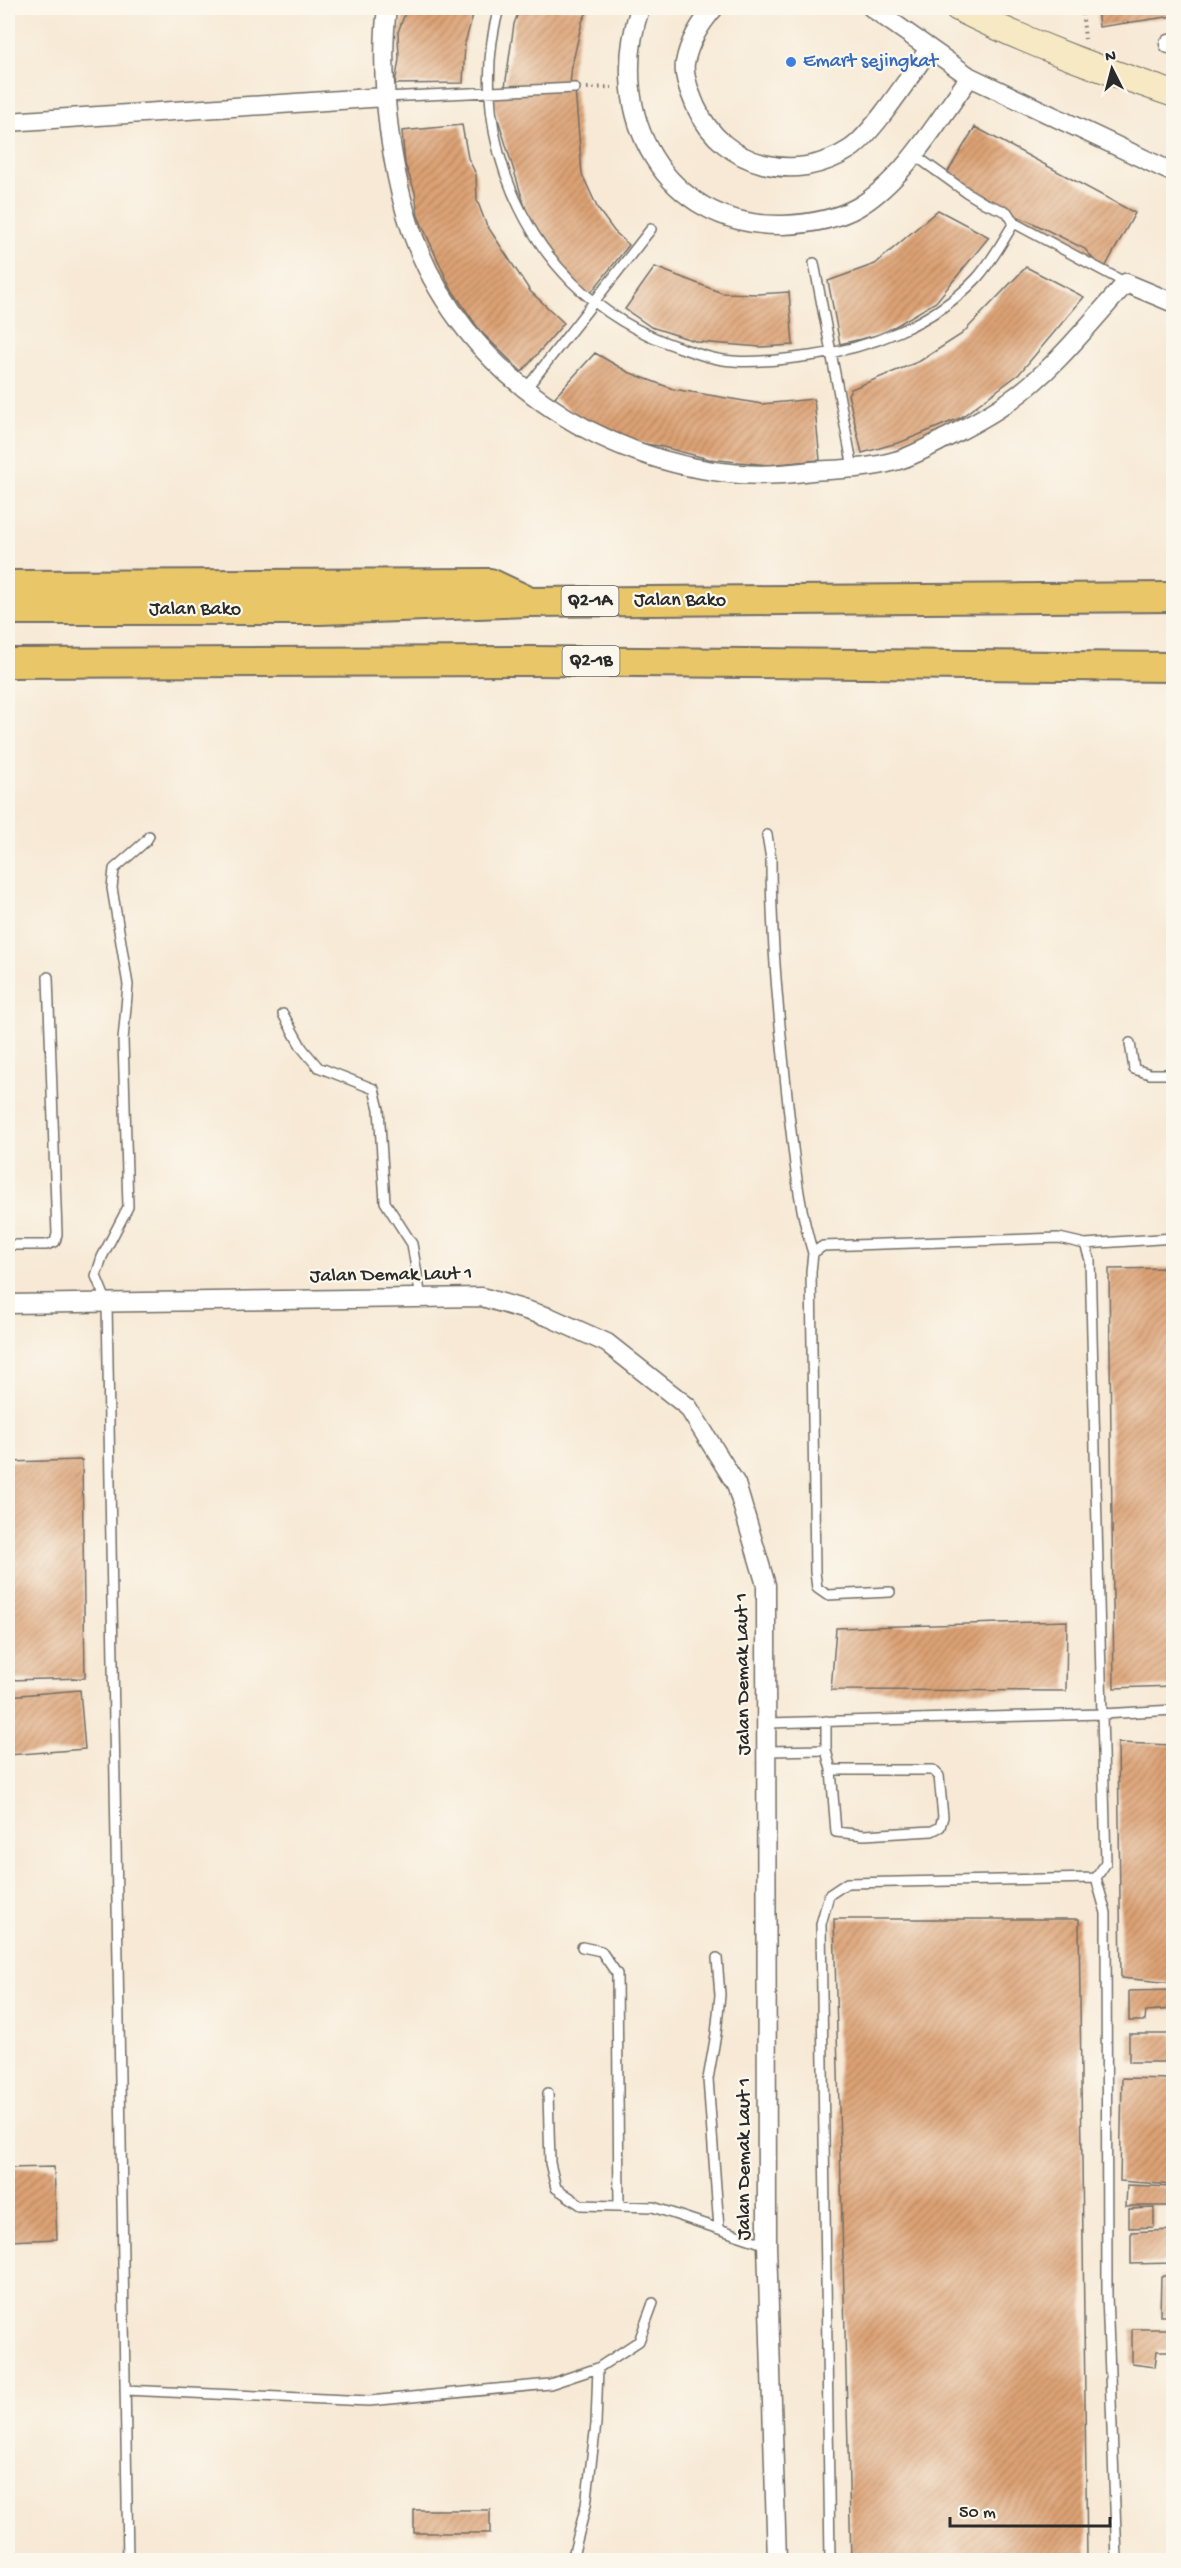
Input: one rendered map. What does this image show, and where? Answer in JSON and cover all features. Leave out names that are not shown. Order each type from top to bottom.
[{"type":"main road","points":[[8,585],[490,583],[528,602]]},
{"type":"main road","name":"Jalan Bako","points":[[8,610],[320,610],[528,602],[1173,597]]},
{"type":"main road","points":[[8,681],[492,676],[533,661]]},
{"type":"main road","name":"Q2-1B","points":[[8,663],[533,661],[1173,667]]},
{"type":"street","points":[[387,8],[384,33],[385,97],[394,168],[406,213],[424,260],[448,306],[494,361],[525,390],[565,417],[616,444],[640,453],[699,468],[741,474],[853,468],[896,461],[961,430],[1009,401],[1060,357],[1126,283],[1173,303]]},
{"type":"street","points":[[640,8],[632,49],[631,86],[645,142],[668,179],[700,206],[745,222],[807,224],[845,213],[887,186],[970,77]]},
{"type":"street","points":[[714,8],[699,25],[684,66],[692,98],[701,118],[725,146],[737,154],[762,164],[790,167],[818,165],[854,147],[929,50]]},
{"type":"street","points":[[872,8],[970,77],[1173,173]]},
{"type":"street","points":[[958,8],[994,26],[1087,64],[1173,94]]},
{"type":"street","points":[[8,122],[385,97]]},
{"type":"street","name":"Jalan Demak Laut 1","points":[[8,1304],[482,1297],[549,1317],[607,1343],[688,1407],[736,1484],[766,1585],[767,2245],[777,2560]]},
{"type":"lane","points":[[499,8],[492,45],[490,93],[499,156],[516,201],[540,243],[560,271],[594,303],[629,327],[656,340],[712,358],[759,362],[831,353],[860,346],[901,329],[948,302],[985,268],[1014,223]]},
{"type":"lane","points":[[385,97],[575,88]]},
{"type":"lane","points":[[913,154],[966,192],[1006,212],[1014,223],[1126,283]]},
{"type":"lane","points":[[525,390],[651,229]]},
{"type":"lane","points":[[814,263],[853,468]]},
{"type":"lane","points":[[767,835],[771,859],[781,1023],[792,1149],[801,1211],[813,1253],[811,1272],[814,1572],[817,1588],[827,1595],[890,1592]]},
{"type":"lane","points":[[128,2560],[107,1303],[96,1276],[102,1257],[128,1207],[123,1040],[128,985],[112,888],[114,869],[146,842],[149,836]]},
{"type":"lane","points":[[8,1245],[46,1245],[55,1242],[57,1234],[48,977]]},
{"type":"lane","points":[[283,1014],[302,1048],[318,1067],[374,1089],[379,1109],[385,1202],[412,1244],[421,1298]]},
{"type":"lane","points":[[1130,1043],[1134,1069],[1150,1074],[1173,1074]]},
{"type":"lane","points":[[813,1253],[824,1245],[1059,1238],[1085,1244],[1173,1238]]},
{"type":"lane","points":[[1085,1244],[1090,1260],[1106,1863],[1096,1878],[1106,1913],[1107,2295],[1117,2560]]},
{"type":"lane","points":[[768,1723],[1173,1710]]},
{"type":"lane","points":[[826,1721],[826,1750],[831,1770],[836,1832],[847,1835],[887,1834],[932,1831],[940,1827],[943,1817],[939,1776],[933,1770],[831,1770]]},
{"type":"lane","points":[[768,1751],[826,1750]]},
{"type":"lane","points":[[830,2560],[821,1924],[829,1895],[847,1883],[1096,1878]]},
{"type":"lane","points":[[582,1947],[601,1951],[617,1974],[619,2206]]},
{"type":"lane","points":[[717,1958],[720,1995],[708,2079],[719,2228]]},
{"type":"lane","points":[[548,2093],[550,2163],[556,2188],[581,2205],[653,2207],[767,2245]]},
{"type":"lane","points":[[125,2390],[369,2400],[550,2384],[598,2368],[639,2341],[653,2303]]},
{"type":"lane","points":[[572,2560],[586,2505],[596,2424],[598,2368]]},
{"type":"path","points":[[575,88],[631,86]]},
{"type":"building","points":[[407,8],[475,8],[465,43],[463,83],[395,84],[399,59],[398,32]]},
{"type":"building","points":[[520,8],[589,8],[582,22],[570,85],[505,87],[514,24]]},
{"type":"building","points":[[1097,8],[1173,8],[1173,16],[1099,27]]},
{"type":"building","points":[[575,88],[582,174],[598,209],[614,231],[629,245],[589,295],[570,279],[530,223],[490,93]]},
{"type":"building","points":[[462,125],[468,158],[476,174],[477,200],[486,224],[530,291],[564,323],[522,372],[480,331],[450,287],[418,216],[415,192],[405,164],[402,131]]},
{"type":"building","points":[[975,127],[1135,213],[1103,271],[1085,249],[1031,222],[983,203],[944,178]]},
{"type":"building","points":[[938,210],[989,237],[936,302],[882,334],[840,344],[828,281],[875,264]]},
{"type":"building","points":[[655,267],[722,293],[789,292],[793,345],[761,347],[698,342],[651,327],[625,309]]},
{"type":"building","points":[[1026,267],[1084,297],[1019,374],[960,418],[901,442],[862,453],[848,394],[851,389],[920,361],[962,334]]},
{"type":"building","points":[[595,353],[628,372],[673,389],[762,404],[814,399],[820,460],[768,465],[709,459],[659,446],[605,438],[554,398]]},
{"type":"building","points":[[1173,1268],[1173,1686],[1114,1688],[1109,1269]]},
{"type":"building","points":[[82,1460],[85,1678],[8,1680],[8,1462]]},
{"type":"building","points":[[1067,1621],[1066,1691],[831,1690],[836,1628]]},
{"type":"building","points":[[80,1690],[85,1749],[8,1755],[8,1696]]},
{"type":"building","points":[[1118,1743],[1173,1745],[1173,1983],[1121,1978]]},
{"type":"building","points":[[834,1919],[1079,1919],[1087,2560],[851,2560]]},
{"type":"building","points":[[1173,1990],[1173,2009],[1146,2011],[1145,2021],[1129,2021],[1129,1991]]},
{"type":"building","points":[[1129,2034],[1173,2034],[1173,2062],[1129,2062]]},
{"type":"building","points":[[1122,2078],[1173,2079],[1173,2185],[1120,2181]]},
{"type":"building","points":[[54,2167],[57,2239],[8,2241],[8,2168]]},
{"type":"building","points":[[1127,2185],[1170,2187],[1170,2206],[1126,2206]]},
{"type":"building","points":[[1154,2208],[1154,2227],[1129,2228],[1129,2209]]},
{"type":"building","points":[[1173,2230],[1173,2263],[1131,2264],[1131,2232]]},
{"type":"building","points":[[1161,2276],[1173,2276],[1173,2316],[1160,2316]]},
{"type":"building","points":[[1132,2329],[1173,2329],[1173,2351],[1157,2351],[1155,2367],[1132,2364]]},
{"type":"building","points":[[414,2510],[490,2510],[490,2533],[414,2533]]},
{"type":"place","name":"Emart sejingkat","points":[[791,62]]}]
